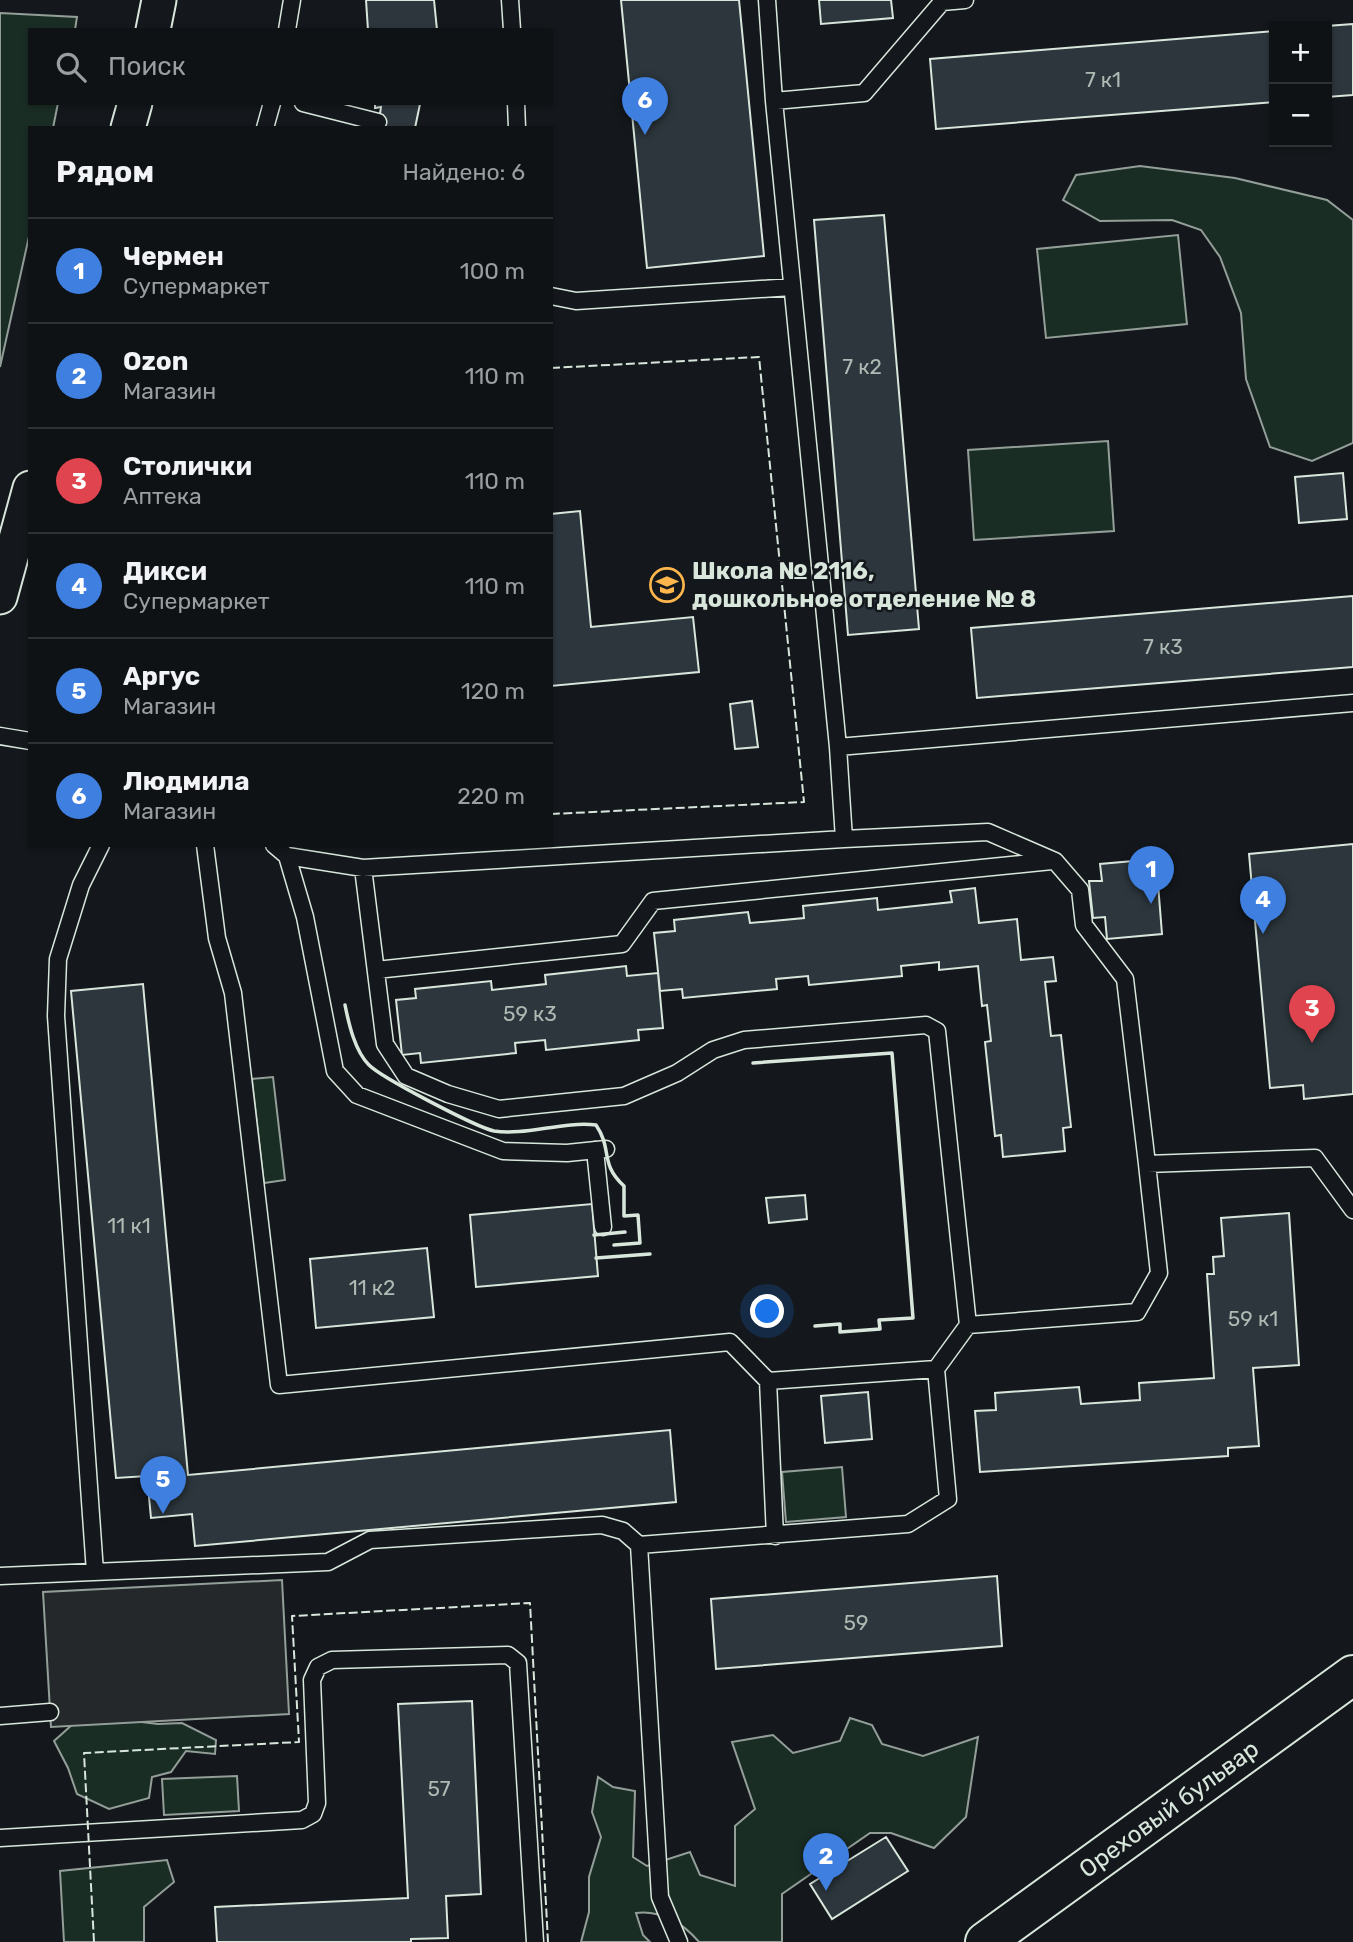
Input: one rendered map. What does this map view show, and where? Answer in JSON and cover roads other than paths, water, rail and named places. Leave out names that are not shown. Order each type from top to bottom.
[{"type":"street","points":[[153,28],[159,0]]},
{"type":"street","points":[[129,126],[134,105]]},
{"type":"street","points":[[0,597],[28,495]]},
{"type":"street","name":"Ореховый бульвар","points":[[985,1942],[1353,1675]]},
{"type":"lane","points":[[286,28],[292,0]]},
{"type":"lane","points":[[510,0],[512,28]]},
{"type":"lane","points":[[767,0],[774,101],[838,747],[844,839]]},
{"type":"lane","points":[[774,101],[864,93],[942,1],[965,0]]},
{"type":"lane","points":[[266,126],[271,105]]},
{"type":"lane","points":[[311,105],[379,122]]},
{"type":"lane","points":[[516,105],[517,126]]},
{"type":"lane","points":[[553,296],[576,301],[792,287]]},
{"type":"lane","points":[[838,747],[1353,703]]},
{"type":"lane","points":[[0,736],[28,741]]},
{"type":"lane","points":[[276,847],[287,856],[363,868],[988,832],[1055,861],[1080,890],[1084,925],[1125,979],[1159,1273],[1137,1312],[968,1325]]},
{"type":"lane","points":[[95,1572],[56,1016],[58,960],[81,884],[101,847]]},
{"type":"lane","points":[[205,847],[217,938],[233,993],[279,1385],[730,1342],[768,1381],[775,1536]]},
{"type":"lane","points":[[287,856],[304,917],[335,1071],[357,1095],[503,1151],[567,1153],[600,1150],[603,1227]]},
{"type":"lane","points":[[376,970],[622,944],[653,901],[1055,861]]},
{"type":"lane","points":[[0,1576],[328,1562],[370,1540],[602,1525],[623,1531],[639,1545],[775,1536],[908,1524],[948,1499],[936,1369],[968,1325],[937,1031],[926,1025],[744,1040],[713,1050],[677,1073],[624,1096],[499,1109],[447,1094],[406,1076],[385,1044],[363,868]]},
{"type":"lane","points":[[1147,1164],[1315,1158],[1353,1210]]},
{"type":"lane","points":[[768,1381],[936,1369]]},
{"type":"lane","points":[[639,1545],[660,1896],[679,1942]]},
{"type":"lane","points":[[0,1838],[302,1820],[313,1814],[317,1803],[312,1680],[318,1667],[332,1660],[508,1655],[518,1662],[535,1942]]},
{"type":"lane","points":[[0,1716],[50,1712]]},
{"type":"place","name":"Людмила","points":[[645,135]]},
{"type":"place","name":"Школа № 2116, дошкольное отделение № 8","points":[[667,585]]},
{"type":"place","name":"Чермен","points":[[1151,904]]},
{"type":"place","name":"Дикси","points":[[1263,934]]},
{"type":"place","name":"Столички","points":[[1312,1043]]},
{"type":"place","name":"Аргус","points":[[163,1514]]},
{"type":"place","name":"Ozon","points":[[826,1891]]}]
